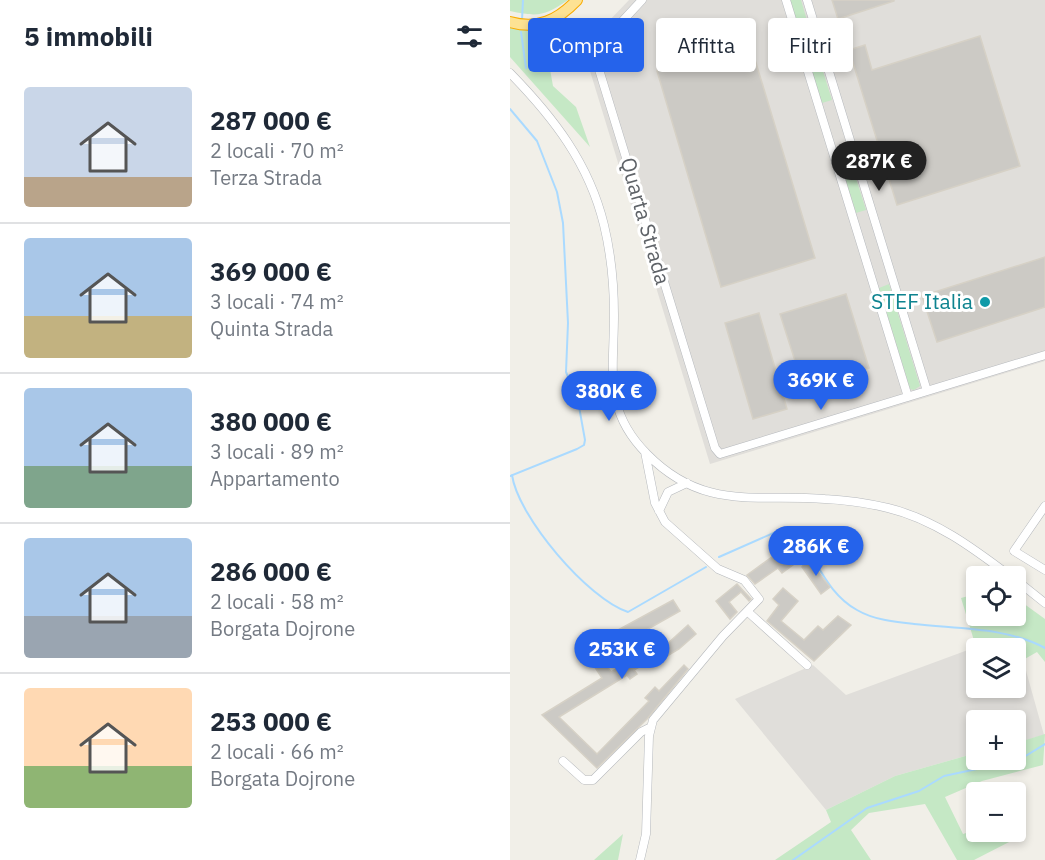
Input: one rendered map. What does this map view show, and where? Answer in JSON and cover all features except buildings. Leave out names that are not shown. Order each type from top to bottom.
[{"type":"highway","points":[[510,22],[531,25],[552,21],[577,0]]},
{"type":"street","name":"Quarta Strada","points":[[642,0],[603,42],[597,63],[715,448],[720,454],[908,397]]},
{"type":"street","points":[[786,0],[908,397],[1045,355]]},
{"type":"street","points":[[807,0],[927,391]]},
{"type":"street","points":[[510,73],[558,124],[575,152],[593,192],[604,224],[611,264],[614,314],[613,394],[629,431],[645,452],[659,466],[687,483],[738,499],[824,498],[891,509],[950,534],[996,566]]},
{"type":"street","points":[[640,860],[646,834],[651,727],[658,712],[695,673],[723,636],[759,599],[744,580],[718,569],[665,522],[658,511],[645,452]]},
{"type":"street","points":[[658,511],[668,492],[687,483]]},
{"type":"street","points":[[1045,506],[1014,551],[1045,570]]},
{"type":"street","points":[[1026,588],[1045,603]]},
{"type":"street","points":[[748,612],[807,665]]},
{"type":"street","points":[[563,761],[584,780],[593,780],[641,732],[651,727]]},
{"type":"shaded area","points":[[629,0],[1045,0],[1045,361],[710,464],[590,72],[644,72],[644,18],[612,18]]},
{"type":"shaded area","points":[[966,651],[966,698],[1026,698],[1026,671],[1044,735],[1026,740],[1026,710],[966,710],[966,756],[895,776],[826,810],[735,699],[813,665],[846,695]]},
{"type":"green space","points":[[510,0],[568,0],[547,12],[528,14],[510,11]]},
{"type":"green space","points":[[790,0],[801,0],[806,18],[796,18]]},
{"type":"green space","points":[[510,28],[528,30],[528,72],[550,72],[553,86],[576,107],[590,147],[510,57]]},
{"type":"green space","points":[[812,72],[823,72],[832,100],[822,103]]},
{"type":"green space","points":[[855,175],[866,210],[856,213],[845,178]]},
{"type":"green space","points":[[889,284],[920,386],[914,390],[910,389],[879,288]]},
{"type":"green space","points":[[966,597],[966,614],[961,598]]},
{"type":"green space","points":[[1026,605],[1045,619],[1045,662],[1037,652],[1026,658],[1026,638],[973,638],[970,626],[1026,626]]},
{"type":"green space","points":[[1045,734],[1043,765],[1026,769],[1026,740]]},
{"type":"green space","points":[[966,756],[966,770],[1024,770],[980,782],[966,782],[966,788],[945,797],[963,834],[966,833],[966,842],[1009,842],[974,860],[957,860],[925,804],[869,813],[851,830],[871,860],[775,860],[831,822],[826,810],[895,776]]},
{"type":"green space","points":[[623,834],[618,860],[594,860]]},
{"type":"waterway","points":[[522,20],[523,0]]},
{"type":"waterway","points":[[521,32],[526,68]]},
{"type":"waterway","points":[[510,109],[537,141],[557,192],[563,223],[568,323],[566,372],[578,401],[585,440],[584,445],[577,449],[510,476]]},
{"type":"waterway","points":[[512,475],[527,512],[557,554],[594,591],[628,612],[706,567]]},
{"type":"waterway","points":[[719,557],[787,527],[805,546],[835,591],[857,610],[892,621],[998,632],[1045,648]]},
{"type":"waterway","points":[[793,860],[867,808],[919,791],[944,776],[1019,760],[1045,744]]},
{"type":"place","name":"STEF Italia","points":[[985,302]]}]
